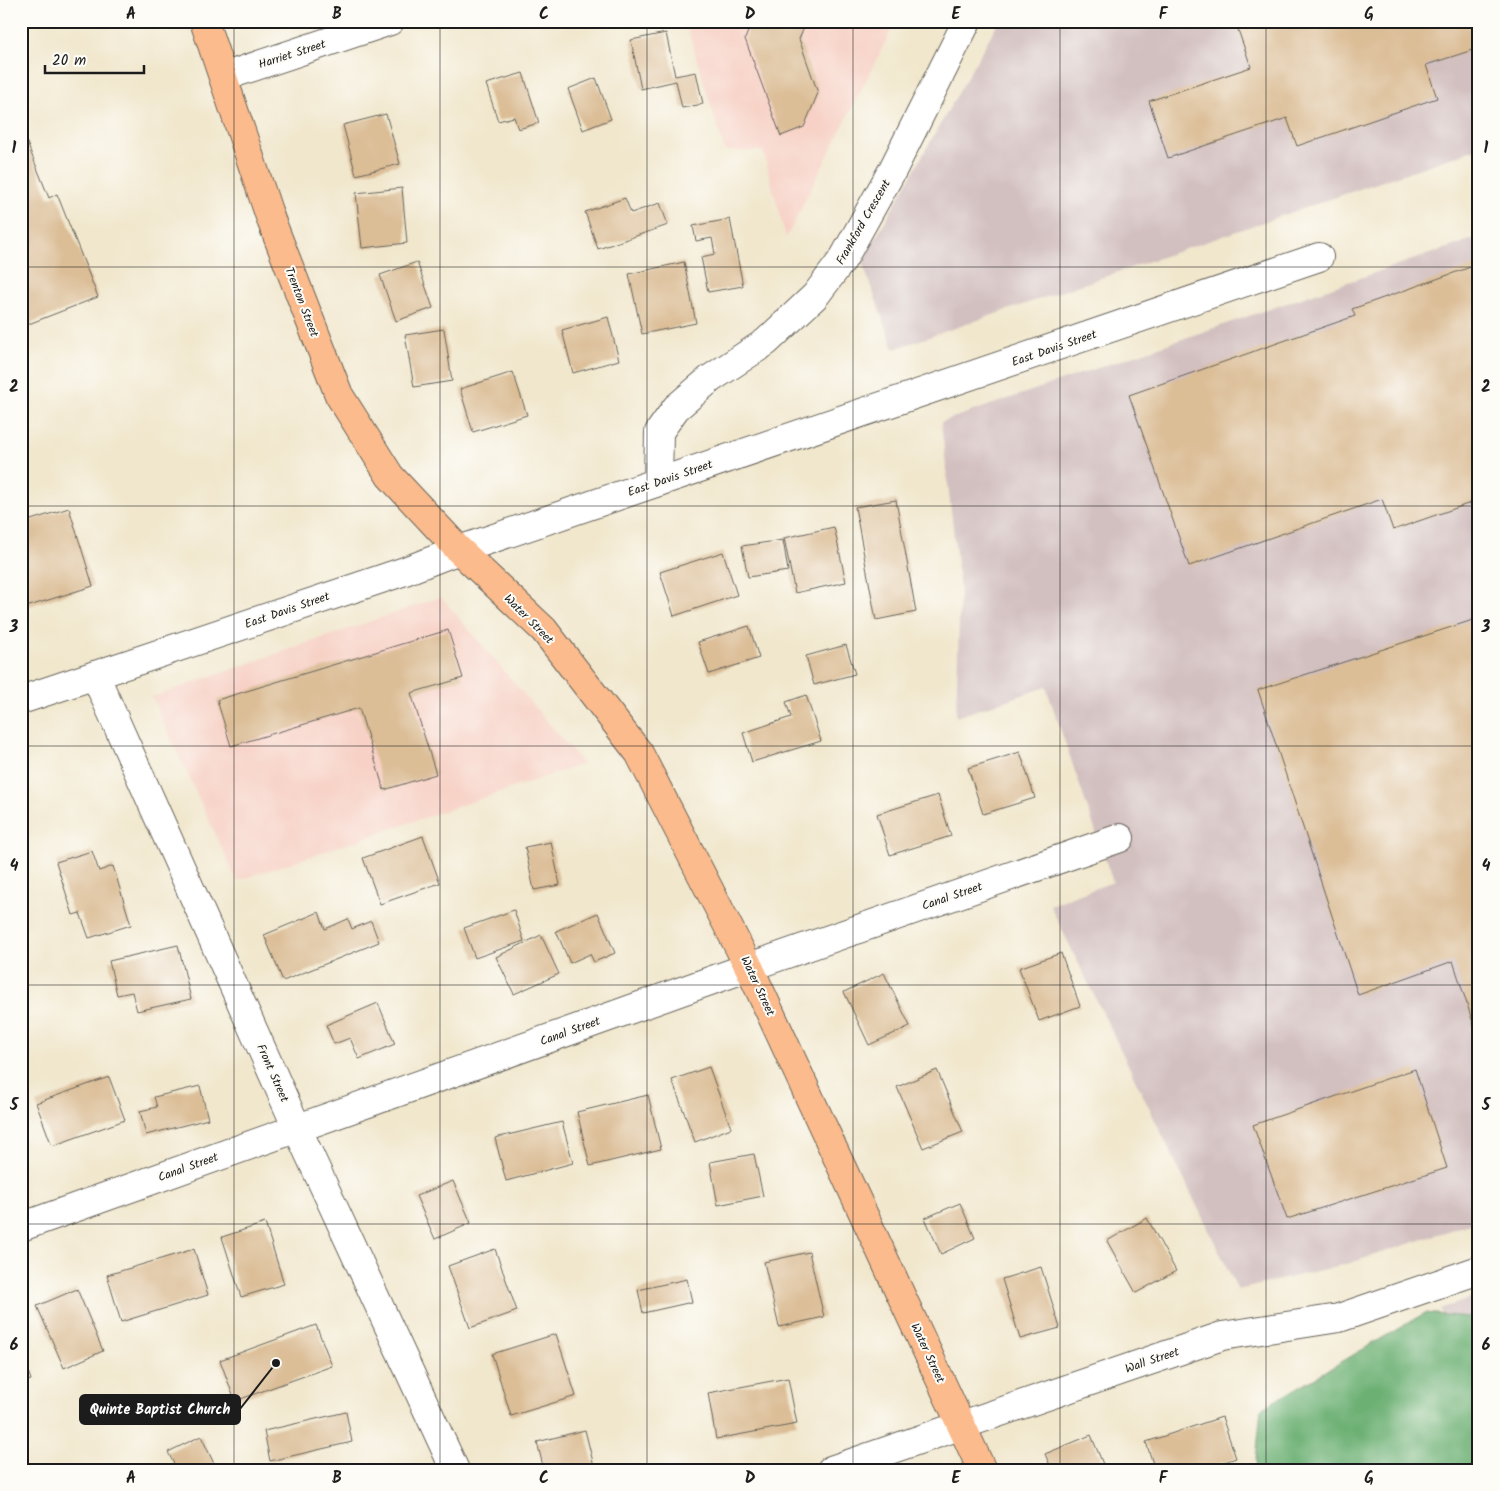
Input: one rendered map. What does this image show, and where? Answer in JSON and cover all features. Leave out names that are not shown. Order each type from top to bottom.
[{"type":"main road","name":"Trenton Street","points":[[204,21],[271,220],[338,395],[390,476],[459,550]]},
{"type":"main road","name":"Water Street","points":[[459,550],[544,630],[639,753],[750,967],[982,1470]]},
{"type":"street","name":"Harriet Street","points":[[223,77],[390,21]]},
{"type":"street","name":"Frankford Crescent","points":[[658,482],[659,432],[676,408],[710,379],[766,342],[815,296],[843,259],[894,169],[967,21]]},
{"type":"street","name":"East Davis Street","points":[[21,700],[405,571],[459,550],[1320,257]]},
{"type":"street","name":"Front Street","points":[[95,675],[297,1128],[455,1470]]},
{"type":"street","name":"Canal Street","points":[[21,1227],[750,967],[1120,838]]},
{"type":"street","name":"Wall Street","points":[[831,1470],[1222,1336],[1339,1318],[1479,1270]]},
{"type":"shaded area","points":[[685,21],[896,21],[786,238],[763,151],[725,151]]},
{"type":"shaded area","points":[[999,21],[1479,21],[1479,148],[894,349],[862,262]]},
{"type":"shaded area","points":[[1479,237],[1479,1221],[1350,1263],[1238,1290],[1050,905],[1113,882],[1046,687],[956,717],[960,589],[941,422]]},
{"type":"shaded area","points":[[441,597],[583,764],[237,881],[152,697]]},
{"type":"shaded area","points":[[1479,1296],[1479,1422],[1440,1309]]},
{"type":"green space","points":[[1425,1313],[1479,1318],[1479,1470],[1255,1470],[1261,1409]]},
{"type":"building","points":[[752,21],[807,21],[799,39],[818,93],[804,127],[781,136],[745,39]]},
{"type":"building","points":[[1235,21],[1479,21],[1479,48],[1426,65],[1437,98],[1297,146],[1287,118],[1168,158],[1149,101],[1251,67]]},
{"type":"building","points":[[666,33],[675,76],[696,72],[703,104],[682,108],[676,81],[641,89],[631,40]]},
{"type":"building","points":[[523,73],[539,123],[518,129],[514,117],[498,121],[486,84]]},
{"type":"building","points":[[596,78],[611,119],[583,130],[568,89]]},
{"type":"building","points":[[386,114],[400,164],[356,175],[343,125]]},
{"type":"building","points":[[21,128],[49,198],[57,194],[98,297],[21,327]]},
{"type":"building","points":[[402,188],[407,243],[362,248],[356,193]]},
{"type":"building","points":[[625,198],[631,213],[660,203],[668,225],[598,249],[585,212]]},
{"type":"building","points":[[730,219],[743,286],[708,292],[701,257],[715,254],[712,238],[696,241],[693,226]]},
{"type":"building","points":[[417,262],[433,308],[396,321],[380,275]]},
{"type":"building","points":[[684,262],[696,323],[642,334],[629,274]]},
{"type":"building","points":[[1479,264],[1479,500],[1393,530],[1382,499],[1189,566],[1129,395],[1355,316],[1352,309]]},
{"type":"building","points":[[608,317],[619,360],[573,373],[562,330]]},
{"type":"building","points":[[444,329],[452,381],[414,387],[405,335]]},
{"type":"building","points":[[513,372],[527,415],[473,432],[460,389]]},
{"type":"building","points":[[896,500],[916,612],[876,620],[855,507]]},
{"type":"building","points":[[69,508],[93,586],[26,607],[21,590],[21,523]]},
{"type":"building","points":[[834,527],[846,582],[795,593],[784,538]]},
{"type":"building","points":[[783,540],[788,571],[748,577],[742,546]]},
{"type":"building","points":[[723,552],[737,595],[674,616],[660,572]]},
{"type":"building","points":[[1479,618],[1478,1038],[1453,961],[1358,995],[1258,690]]},
{"type":"building","points":[[749,626],[759,658],[709,674],[698,642]]},
{"type":"building","points":[[448,630],[463,678],[411,693],[436,774],[384,790],[359,708],[231,746],[217,700]]},
{"type":"building","points":[[846,645],[855,674],[814,685],[806,656]]},
{"type":"building","points":[[806,695],[821,741],[752,762],[743,733],[791,717],[786,702]]},
{"type":"building","points":[[1020,752],[1035,798],[983,814],[968,768]]},
{"type":"building","points":[[938,795],[951,836],[890,855],[877,814]]},
{"type":"building","points":[[423,836],[440,883],[380,904],[363,858]]},
{"type":"building","points":[[551,842],[560,885],[534,890],[525,847]]},
{"type":"building","points":[[92,851],[99,871],[113,866],[131,925],[89,938],[80,913],[73,915],[56,862]]},
{"type":"building","points":[[514,910],[524,941],[475,958],[464,928]]},
{"type":"building","points":[[319,912],[325,929],[348,919],[352,929],[371,921],[379,942],[283,981],[264,935]]},
{"type":"building","points":[[598,913],[615,953],[594,962],[590,954],[570,963],[556,931]]},
{"type":"building","points":[[541,935],[559,974],[514,994],[496,957]]},
{"type":"building","points":[[178,945],[191,999],[137,1011],[132,992],[117,995],[109,961]]},
{"type":"building","points":[[1061,953],[1080,1006],[1039,1021],[1019,968]]},
{"type":"building","points":[[884,973],[910,1026],[869,1045],[844,992]]},
{"type":"building","points":[[378,1003],[395,1044],[359,1059],[350,1038],[334,1044],[326,1025]]},
{"type":"building","points":[[709,1067],[731,1128],[695,1142],[672,1080]]},
{"type":"building","points":[[1415,1069],[1447,1168],[1287,1219],[1253,1125]]},
{"type":"building","points":[[937,1070],[963,1132],[923,1148],[897,1087]]},
{"type":"building","points":[[109,1077],[125,1120],[52,1146],[36,1103]]},
{"type":"building","points":[[200,1086],[208,1119],[146,1135],[140,1111],[157,1107],[154,1097]]},
{"type":"building","points":[[648,1095],[661,1149],[590,1166],[577,1112]]},
{"type":"building","points":[[562,1122],[573,1163],[506,1181],[495,1138]]},
{"type":"building","points":[[754,1154],[763,1196],[718,1205],[710,1162]]},
{"type":"building","points":[[453,1181],[471,1223],[435,1239],[416,1196]]},
{"type":"building","points":[[960,1203],[975,1238],[941,1254],[925,1218]]},
{"type":"building","points":[[1147,1218],[1176,1271],[1136,1293],[1107,1241]]},
{"type":"building","points":[[265,1223],[284,1284],[241,1297],[222,1237]]},
{"type":"building","points":[[194,1249],[208,1295],[121,1322],[107,1275]]},
{"type":"building","points":[[495,1249],[517,1311],[470,1328],[448,1266]]},
{"type":"building","points":[[809,1252],[824,1317],[779,1327],[764,1262]]},
{"type":"building","points":[[1041,1267],[1060,1328],[1020,1339],[1002,1279]]},
{"type":"building","points":[[687,1279],[692,1302],[643,1313],[638,1290]]},
{"type":"building","points":[[77,1289],[103,1351],[64,1368],[37,1306]]},
{"type":"building","points":[[316,1325],[332,1366],[235,1401],[220,1360]]},
{"type":"building","points":[[556,1334],[576,1396],[511,1416],[492,1354]]},
{"type":"building","points":[[21,1351],[31,1380],[21,1383]]},
{"type":"building","points":[[788,1378],[797,1424],[716,1439],[708,1393]]},
{"type":"building","points":[[346,1412],[352,1442],[270,1461],[264,1431]]},
{"type":"building","points":[[1222,1417],[1236,1458],[1202,1470],[1155,1470],[1146,1442]]},
{"type":"building","points":[[585,1430],[595,1470],[544,1470],[537,1442]]},
{"type":"building","points":[[1091,1435],[1105,1469],[1052,1470],[1045,1454]]},
{"type":"building","points":[[201,1436],[217,1470],[177,1470],[168,1452]]},
{"type":"place","name":"Quinte Baptist Church","points":[[276,1363]]}]
